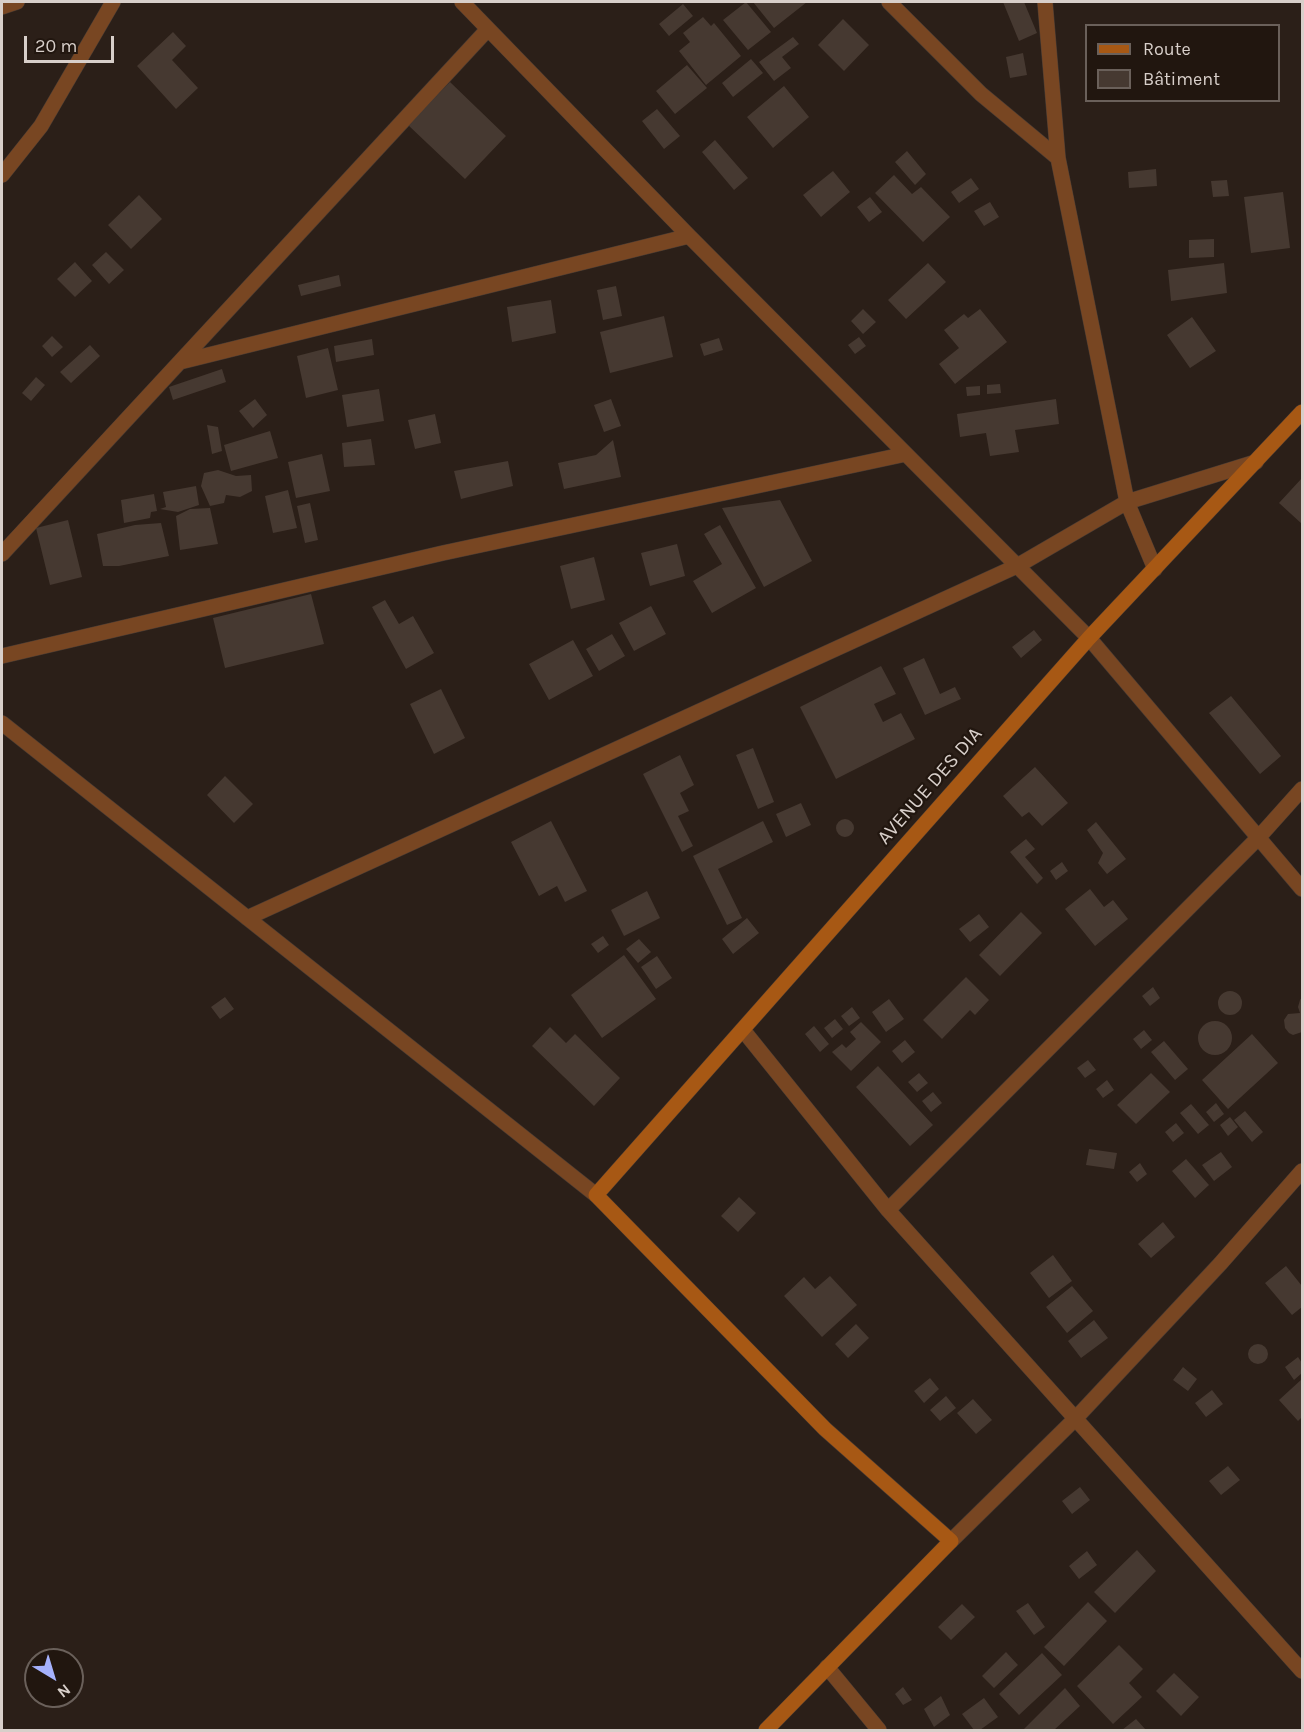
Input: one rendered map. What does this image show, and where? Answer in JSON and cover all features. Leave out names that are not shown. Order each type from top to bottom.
[{"type":"street","points":[[2,7],[16,2]]},
{"type":"street","points":[[2,175],[41,126],[113,2]]},
{"type":"street","points":[[462,2],[689,236],[1089,638],[1302,889]]},
{"type":"street","points":[[889,2],[981,94],[1058,158]]},
{"type":"street","points":[[1045,2],[1058,158],[1127,502],[1155,569]]},
{"type":"street","points":[[2,554],[488,29]]},
{"type":"street","points":[[180,362],[689,236]]},
{"type":"street","name":"AVENUE DES DIA","points":[[596,1195],[1089,638],[1302,412]]},
{"type":"street","points":[[2,656],[443,553],[906,454]]},
{"type":"street","points":[[247,918],[1017,566],[1127,502],[1256,462]]},
{"type":"street","points":[[2,723],[596,1195],[825,1430],[951,1541]]},
{"type":"street","points":[[888,1210],[1259,837],[1302,789]]},
{"type":"street","points":[[743,1030],[888,1210],[1302,1671]]},
{"type":"street","points":[[766,1731],[951,1541],[1075,1419],[1220,1264],[1302,1171]]},
{"type":"street","points":[[827,1667],[879,1731]]},
{"type":"building","points":[[746,2],[771,32],[748,50],[723,20]]},
{"type":"building","points":[[753,2],[807,2],[774,28]]},
{"type":"building","points":[[1003,2],[1024,2],[1037,33],[1019,41]]},
{"type":"building","points":[[683,4],[693,16],[669,36],[659,24]]},
{"type":"building","points":[[703,17],[711,26],[714,23],[741,56],[706,85],[679,51],[690,42],[683,33]]},
{"type":"building","points":[[843,19],[869,45],[844,71],[818,45]]},
{"type":"building","points":[[173,32],[186,46],[172,60],[198,88],[176,109],[137,66]]},
{"type":"building","points":[[793,37],[799,44],[782,57],[791,68],[774,81],[759,62]]},
{"type":"building","points":[[1023,53],[1027,75],[1010,78],[1006,57]]},
{"type":"building","points":[[751,59],[763,73],[733,97],[722,83]]},
{"type":"building","points":[[687,65],[707,88],[675,114],[656,91]]},
{"type":"building","points":[[450,82],[506,136],[465,179],[408,125]]},
{"type":"building","points":[[784,86],[809,117],[773,148],[747,117]]},
{"type":"building","points":[[657,109],[680,136],[664,149],[642,121]]},
{"type":"building","points":[[715,140],[748,178],[734,190],[702,152]]},
{"type":"building","points":[[907,151],[926,174],[915,185],[895,162]]},
{"type":"building","points":[[1156,169],[1157,186],[1129,188],[1128,172]]},
{"type":"building","points":[[833,171],[850,192],[821,217],[803,195]]},
{"type":"building","points":[[894,175],[912,194],[921,187],[950,217],[923,242],[875,193]]},
{"type":"building","points":[[971,178],[979,189],[959,203],[951,192]]},
{"type":"building","points":[[1227,180],[1229,196],[1213,197],[1211,181]]},
{"type":"building","points":[[1283,192],[1290,248],[1251,253],[1244,197]]},
{"type":"building","points":[[139,195],[162,219],[131,249],[108,225]]},
{"type":"building","points":[[870,197],[882,212],[869,222],[857,207]]},
{"type":"building","points":[[990,202],[999,217],[984,226],[974,211]]},
{"type":"building","points":[[1214,239],[1214,257],[1189,258],[1189,240]]},
{"type":"building","points":[[106,252],[124,270],[109,284],[92,265]]},
{"type":"building","points":[[75,262],[92,281],[75,297],[57,279]]},
{"type":"building","points":[[928,263],[946,282],[906,319],[888,300]]},
{"type":"building","points":[[1224,263],[1227,293],[1171,301],[1168,270]]},
{"type":"building","points":[[339,275],[341,286],[301,296],[298,285]]},
{"type":"building","points":[[616,286],[622,316],[603,320],[597,290]]},
{"type":"building","points":[[551,300],[556,333],[512,342],[507,307]]},
{"type":"building","points":[[863,309],[876,322],[863,334],[851,321]]},
{"type":"building","points":[[980,309],[1007,342],[955,384],[939,364],[959,348],[944,330],[964,314],[968,318]]},
{"type":"building","points":[[664,316],[673,357],[610,373],[600,332]]},
{"type":"building","points":[[1192,317],[1216,351],[1190,368],[1167,335]]},
{"type":"building","points":[[52,336],[63,347],[52,357],[42,346]]},
{"type":"building","points":[[859,337],[866,346],[855,354],[848,345]]},
{"type":"building","points":[[719,338],[723,350],[704,356],[700,344]]},
{"type":"building","points":[[372,339],[374,355],[336,362],[334,346]]},
{"type":"building","points":[[90,345],[100,356],[71,383],[60,372]]},
{"type":"building","points":[[328,348],[338,390],[306,398],[297,356]]},
{"type":"building","points":[[222,369],[226,382],[173,400],[169,387]]},
{"type":"building","points":[[36,377],[45,385],[31,401],[22,393]]},
{"type":"building","points":[[1000,384],[1001,393],[987,394],[987,385]]},
{"type":"building","points":[[980,386],[980,395],[967,396],[966,387]]},
{"type":"building","points":[[379,389],[384,421],[347,427],[342,395]]},
{"type":"building","points":[[255,399],[267,415],[253,428],[239,411]]},
{"type":"building","points":[[611,399],[621,426],[604,432],[594,405]]},
{"type":"building","points":[[1056,399],[1059,424],[1015,430],[1019,452],[990,456],[986,433],[960,437],[957,414]]},
{"type":"building","points":[[435,414],[441,443],[415,449],[408,420]]},
{"type":"building","points":[[207,425],[218,427],[222,451],[212,454]]},
{"type":"building","points":[[270,431],[278,458],[231,471],[224,445]]},
{"type":"building","points":[[371,439],[375,465],[344,467],[342,443]]},
{"type":"building","points":[[613,440],[621,477],[564,489],[558,463],[596,455]]},
{"type":"building","points":[[322,454],[330,491],[296,498],[288,462]]},
{"type":"building","points":[[508,461],[513,486],[461,499],[454,471]]},
{"type":"building","points":[[218,470],[236,476],[251,475],[252,491],[240,497],[226,495],[224,503],[210,506],[201,486],[204,473]]},
{"type":"building","points":[[1302,478],[1302,524],[1279,503]]},
{"type":"building","points":[[196,486],[199,505],[178,512],[160,509],[166,507],[163,492]]},
{"type":"building","points":[[288,490],[297,528],[273,533],[265,496]]},
{"type":"building","points":[[154,494],[157,511],[151,512],[150,518],[124,523],[121,500]]},
{"type":"building","points":[[780,500],[812,561],[764,587],[722,508]]},
{"type":"building","points":[[310,503],[318,540],[305,543],[297,506]]},
{"type":"building","points":[[210,508],[218,544],[180,550],[176,516],[190,509]]},
{"type":"building","points":[[68,520],[82,577],[50,585],[36,528]]},
{"type":"building","points":[[161,523],[169,556],[119,566],[103,566],[97,534],[135,525]]},
{"type":"building","points":[[720,525],[756,588],[712,613],[693,581],[722,564],[704,534]]},
{"type":"building","points":[[677,544],[685,576],[650,586],[641,553]]},
{"type":"building","points":[[594,557],[605,600],[571,609],[560,566]]},
{"type":"building","points":[[311,594],[324,644],[225,668],[213,618]]},
{"type":"building","points":[[385,600],[399,624],[413,616],[434,653],[406,669],[372,607]]},
{"type":"building","points":[[651,606],[666,634],[634,651],[619,623]]},
{"type":"building","points":[[1034,630],[1042,640],[1021,658],[1012,647]]},
{"type":"building","points":[[612,634],[625,656],[599,671],[586,649]]},
{"type":"building","points":[[573,640],[593,676],[549,700],[529,664]]},
{"type":"building","points":[[924,658],[940,694],[955,687],[961,699],[925,715],[903,668]]},
{"type":"building","points":[[881,666],[896,694],[874,704],[883,722],[901,713],[915,739],[836,779],[800,707]]},
{"type":"building","points":[[441,689],[465,738],[434,754],[410,704]]},
{"type":"building","points":[[1231,696],[1281,756],[1260,774],[1209,713]]},
{"type":"building","points":[[753,748],[774,802],[758,809],[736,755]]},
{"type":"building","points":[[680,755],[694,785],[680,793],[689,811],[678,816],[693,846],[682,852],[643,774]]},
{"type":"building","points":[[1035,767],[1068,803],[1042,826],[1029,812],[1022,817],[1003,796]]},
{"type":"building","points":[[225,776],[253,804],[234,823],[207,795]]},
{"type":"building","points":[[801,803],[811,825],[786,837],[776,814]]},
{"type":"building","points":[[845,819],[851,822],[854,828],[851,834],[845,837],[839,834],[836,828],[839,822]]},
{"type":"building","points":[[551,821],[587,891],[565,902],[557,886],[539,896],[511,842]]},
{"type":"building","points":[[763,821],[773,842],[718,869],[742,918],[727,925],[693,856]]},
{"type":"building","points":[[1096,822],[1126,859],[1107,874],[1098,863],[1103,853],[1087,830]]},
{"type":"building","points":[[1026,839],[1035,849],[1025,857],[1043,878],[1037,884],[1010,852]]},
{"type":"building","points":[[1062,862],[1068,871],[1056,880],[1050,871]]},
{"type":"building","points":[[1090,889],[1104,907],[1113,900],[1128,919],[1095,946],[1065,909]]},
{"type":"building","points":[[647,891],[660,918],[624,936],[611,910]]},
{"type":"building","points":[[1021,912],[1042,933],[1000,976],[979,955]]},
{"type":"building","points":[[979,914],[989,927],[970,942],[959,929]]},
{"type":"building","points":[[747,918],[759,933],[733,954],[722,939]]},
{"type":"building","points":[[603,936],[609,945],[598,953],[591,944]]},
{"type":"building","points":[[639,939],[651,952],[638,963],[626,949]]},
{"type":"building","points":[[624,955],[656,999],[602,1038],[571,995]]},
{"type":"building","points":[[657,956],[672,978],[656,989],[641,967]]},
{"type":"building","points":[[966,977],[989,1000],[975,1015],[970,1010],[942,1039],[923,1020]]},
{"type":"building","points":[[1153,987],[1160,998],[1150,1006],[1142,996]]},
{"type":"building","points":[[1230,991],[1239,994],[1242,1003],[1239,1012],[1230,1015],[1221,1012],[1218,1003],[1221,994]]},
{"type":"building","points":[[225,997],[234,1009],[220,1019],[211,1007]]},
{"type":"building","points":[[1302,997],[1302,1032],[1293,1035],[1285,1028],[1284,1020],[1288,1014],[1300,1013],[1298,1007]]},
{"type":"building","points":[[889,999],[904,1019],[886,1032],[872,1012]]},
{"type":"building","points":[[852,1007],[860,1018],[849,1026],[841,1016]]},
{"type":"building","points":[[835,1019],[843,1029],[832,1038],[824,1028]]},
{"type":"building","points":[[1215,1021],[1227,1026],[1232,1038],[1227,1050],[1215,1055],[1203,1050],[1198,1038],[1203,1026]]},
{"type":"building","points":[[861,1022],[881,1042],[851,1071],[832,1052],[842,1044],[846,1048],[856,1039],[850,1032]]},
{"type":"building","points":[[814,1026],[829,1044],[820,1052],[805,1034]]},
{"type":"building","points":[[550,1027],[566,1043],[575,1034],[620,1078],[594,1106],[532,1046]]},
{"type":"building","points":[[1144,1030],[1152,1040],[1141,1049],[1133,1039]]},
{"type":"building","points":[[1252,1034],[1278,1063],[1228,1109],[1202,1080]]},
{"type":"building","points":[[905,1040],[915,1052],[902,1063],[892,1051]]},
{"type":"building","points":[[1164,1041],[1188,1069],[1175,1080],[1151,1052]]},
{"type":"building","points":[[1088,1060],[1096,1070],[1085,1078],[1077,1068]]},
{"type":"building","points":[[878,1066],[933,1125],[910,1146],[856,1087]]},
{"type":"building","points":[[919,1073],[928,1083],[917,1092],[908,1082]]},
{"type":"building","points":[[1151,1073],[1170,1092],[1136,1124],[1117,1105]]},
{"type":"building","points":[[1107,1080],[1114,1090],[1103,1098],[1096,1089]]},
{"type":"building","points":[[933,1092],[942,1103],[931,1112],[922,1101]]},
{"type":"building","points":[[1216,1103],[1224,1114],[1214,1122],[1206,1112]]},
{"type":"building","points":[[1191,1104],[1209,1125],[1198,1134],[1180,1113]]},
{"type":"building","points":[[1245,1111],[1263,1132],[1252,1142],[1234,1120]]},
{"type":"building","points":[[1230,1117],[1238,1127],[1228,1136],[1220,1125]]},
{"type":"building","points":[[1176,1123],[1184,1133],[1173,1142],[1165,1132]]},
{"type":"building","points":[[1089,1149],[1117,1153],[1114,1169],[1086,1165]]},
{"type":"building","points":[[1221,1152],[1232,1167],[1214,1181],[1202,1165]]},
{"type":"building","points":[[1186,1159],[1209,1185],[1195,1198],[1172,1171]]},
{"type":"building","points":[[1140,1163],[1147,1174],[1137,1182],[1129,1172]]},
{"type":"building","points":[[739,1197],[756,1213],[738,1232],[721,1216]]},
{"type":"building","points":[[1163,1222],[1175,1237],[1151,1258],[1138,1244]]},
{"type":"building","points":[[1053,1255],[1072,1281],[1049,1298],[1030,1273]]},
{"type":"building","points":[[1286,1266],[1302,1286],[1302,1307],[1292,1315],[1265,1283]]},
{"type":"building","points":[[830,1276],[857,1305],[822,1337],[784,1296],[804,1277],[815,1289]]},
{"type":"building","points":[[1072,1286],[1093,1311],[1067,1333],[1046,1307]]},
{"type":"building","points":[[1094,1320],[1108,1338],[1081,1358],[1068,1341]]},
{"type":"building","points":[[856,1324],[869,1338],[848,1358],[835,1344]]},
{"type":"building","points":[[1254,1344],[1262,1344],[1268,1350],[1268,1358],[1262,1364],[1254,1364],[1248,1358],[1248,1350]]},
{"type":"building","points":[[1298,1357],[1302,1363],[1302,1373],[1294,1380],[1285,1367]]},
{"type":"building","points":[[1183,1367],[1197,1379],[1188,1391],[1173,1380]]},
{"type":"building","points":[[930,1378],[939,1389],[924,1403],[914,1391]]},
{"type":"building","points":[[1302,1379],[1302,1417],[1298,1421],[1279,1400]]},
{"type":"building","points":[[1212,1390],[1223,1404],[1206,1417],[1195,1403]]},
{"type":"building","points":[[946,1396],[956,1408],[940,1421],[930,1410]]},
{"type":"building","points":[[973,1399],[992,1420],[976,1434],[957,1413]]},
{"type":"building","points":[[1228,1466],[1240,1480],[1221,1495],[1209,1481]]},
{"type":"building","points":[[1080,1487],[1090,1500],[1072,1514],[1062,1501]]},
{"type":"building","points":[[1137,1550],[1156,1571],[1115,1613],[1094,1592]]},
{"type":"building","points":[[1087,1551],[1097,1565],[1079,1579],[1069,1566]]},
{"type":"building","points":[[1088,1602],[1107,1621],[1064,1666],[1044,1647]]},
{"type":"building","points":[[1028,1603],[1045,1627],[1034,1635],[1016,1611]]},
{"type":"building","points":[[962,1604],[975,1617],[951,1640],[938,1627]]},
{"type":"building","points":[[1119,1645],[1143,1669],[1129,1683],[1142,1697],[1113,1724],[1077,1686]]},
{"type":"building","points":[[1006,1652],[1018,1665],[994,1688],[982,1676]]},
{"type":"building","points":[[1042,1653],[1062,1675],[1019,1715],[999,1694]]},
{"type":"building","points":[[1174,1673],[1199,1697],[1181,1716],[1156,1691]]},
{"type":"building","points":[[903,1687],[912,1700],[903,1705],[895,1694]]},
{"type":"building","points":[[1065,1688],[1080,1706],[1054,1730],[1023,1730]]},
{"type":"building","points":[[941,1696],[950,1715],[934,1727],[924,1709]]},
{"type":"building","points":[[984,1698],[998,1717],[980,1730],[974,1730],[962,1714]]},
{"type":"building","points":[[1136,1719],[1146,1730],[1122,1730]]}]
